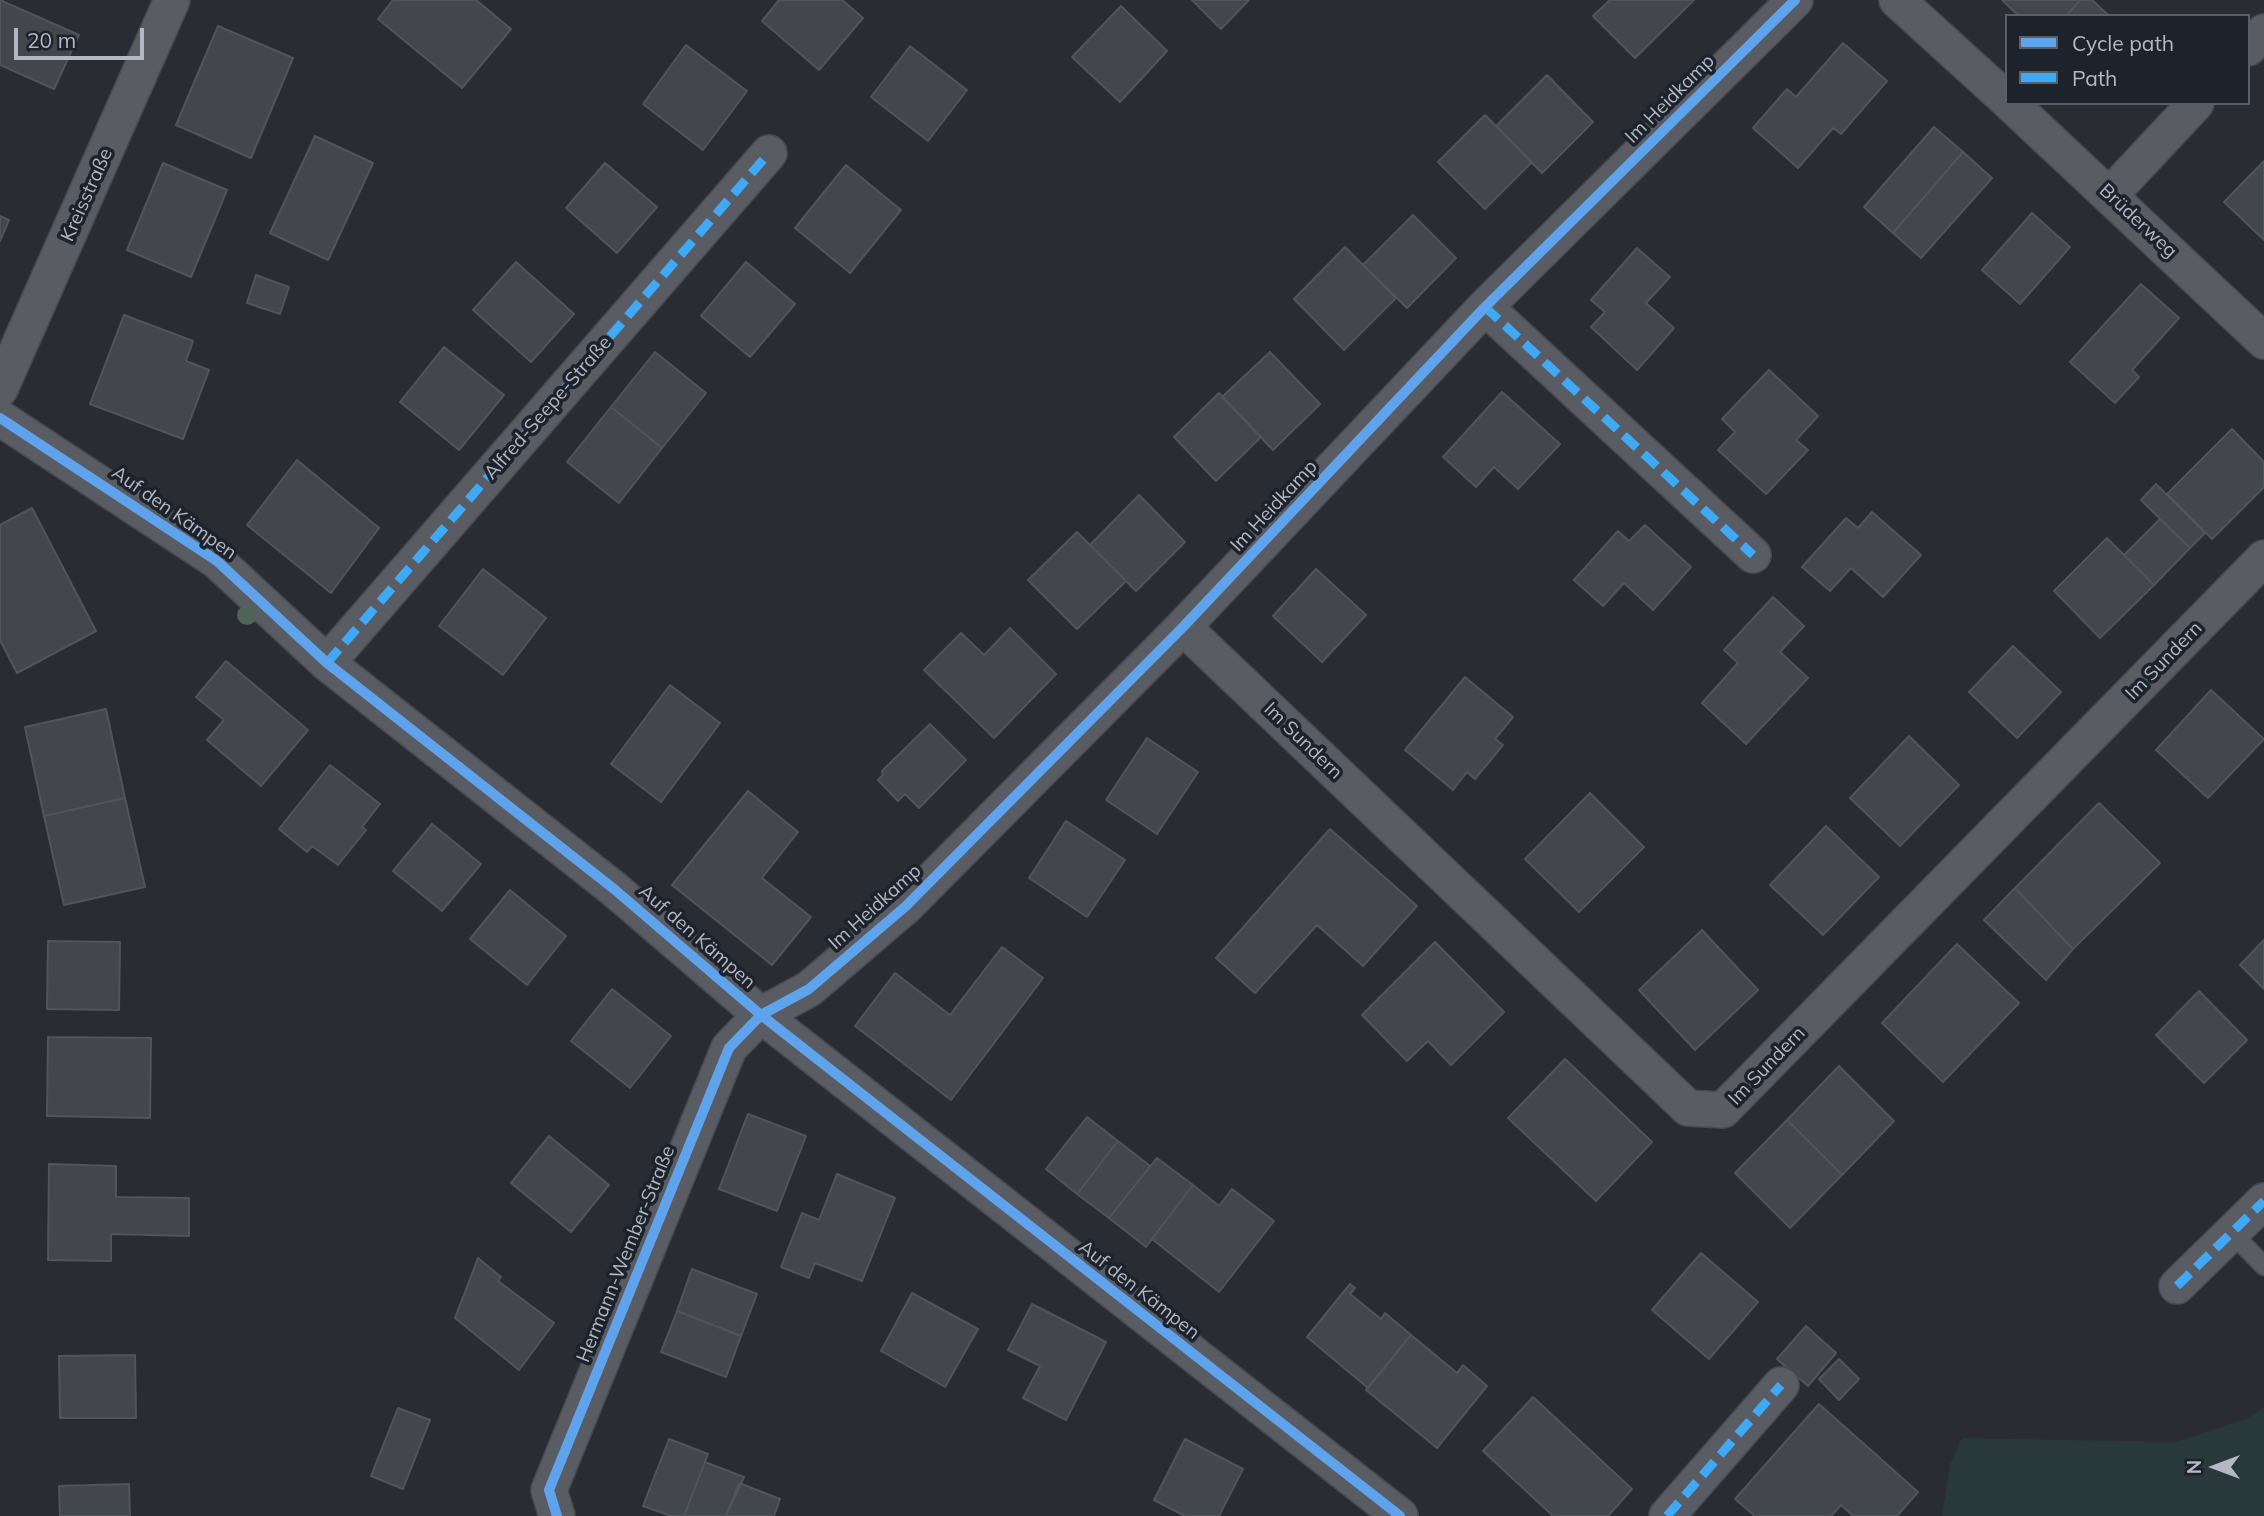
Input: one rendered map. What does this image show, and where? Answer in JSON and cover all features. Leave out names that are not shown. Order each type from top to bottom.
[{"type":"street","name":"Kreisstraße","points":[[0,388],[172,0]]},
{"type":"street","name":"Im Heidkamp","points":[[761,1015],[809,989],[906,906],[1183,627],[1485,307],[1795,0]]},
{"type":"street","name":"Brüderweg","points":[[1897,0],[2005,99]]},
{"type":"street","points":[[2250,46],[2264,32]]},
{"type":"street","name":"Brüderweg","points":[[2011,105],[2264,341]]},
{"type":"street","points":[[2110,195],[2194,105]]},
{"type":"street","name":"Alfred-Seepe-Straße","points":[[327,663],[769,153]]},
{"type":"street","points":[[1485,307],[1753,555]]},
{"type":"street","name":"Auf den Kämpen","points":[[0,418],[217,561],[327,663],[614,889],[761,1015],[1400,1516]]},
{"type":"street","name":"Im Sundern","points":[[1183,627],[1688,1108],[1723,1110],[2264,558]]},
{"type":"street","name":"Hermann-Wember-Straße","points":[[557,1516],[549,1490],[569,1439],[729,1048],[761,1015]]},
{"type":"street","points":[[2177,1286],[2264,1201]]},
{"type":"street","points":[[1667,1516],[1781,1385]]},
{"type":"lane","points":[[2232,1233],[2264,1266]]},
{"type":"shaded area","points":[[2264,1407],[2264,1516],[1942,1516],[1950,1464],[1962,1438],[2177,1442],[2246,1419]]},
{"type":"building","points":[[0,0],[79,35],[54,89],[0,65]]},
{"type":"building","points":[[393,0],[476,0],[511,29],[462,88],[378,19]]},
{"type":"building","points":[[779,0],[842,0],[863,18],[819,70],[762,21]]},
{"type":"building","points":[[1192,0],[1249,0],[1221,29]]},
{"type":"building","points":[[1610,0],[1694,0],[1635,58],[1593,16]]},
{"type":"building","points":[[2002,0],[2080,0],[2068,14],[2017,14]]},
{"type":"building","points":[[2080,0],[2092,0],[2107,14],[2068,14]]},
{"type":"building","points":[[1121,6],[1167,51],[1120,102],[1072,57]]},
{"type":"building","points":[[218,26],[293,58],[251,158],[176,125]]},
{"type":"building","points":[[1843,43],[1887,81],[1841,134],[1833,128],[1798,168],[1753,128],[1787,89],[1796,97]]},
{"type":"building","points":[[686,45],[747,91],[703,150],[643,104]]},
{"type":"building","points":[[910,46],[967,90],[928,141],[871,97]]},
{"type":"building","points":[[1547,75],[1593,122],[1542,173],[1496,126]]},
{"type":"building","points":[[1485,115],[1532,162],[1485,209],[1438,162]]},
{"type":"building","points":[[1934,127],[1963,152],[1893,233],[1864,207]]},
{"type":"building","points":[[315,136],[373,163],[328,260],[270,233]]},
{"type":"building","points":[[1963,152],[1992,178],[1921,258],[1893,233]]},
{"type":"building","points":[[2264,161],[2264,240],[2224,202]]},
{"type":"building","points":[[163,163],[227,190],[191,277],[127,250]]},
{"type":"building","points":[[605,163],[657,207],[617,253],[566,208]]},
{"type":"building","points":[[846,165],[901,210],[850,273],[795,228]]},
{"type":"building","points":[[2032,213],[2070,247],[2020,304],[1982,270]]},
{"type":"building","points":[[1413,215],[1456,258],[1407,308],[1363,265]]},
{"type":"building","points":[[0,216],[9,220],[0,241]]},
{"type":"building","points":[[1345,247],[1396,298],[1344,350],[1294,299]]},
{"type":"building","points":[[1637,248],[1670,277],[1646,303],[1674,328],[1637,370],[1591,327],[1605,312],[1591,300]]},
{"type":"building","points":[[516,262],[574,314],[531,362],[473,310]]},
{"type":"building","points":[[746,262],[795,304],[750,357],[701,316]]},
{"type":"building","points":[[256,275],[289,287],[280,314],[247,303]]},
{"type":"building","points":[[2141,284],[2179,318],[2132,370],[2139,377],[2115,403],[2070,362]]},
{"type":"building","points":[[124,315],[193,341],[186,361],[209,370],[183,439],[90,404]]},
{"type":"building","points":[[444,347],[504,395],[459,450],[400,402]]},
{"type":"building","points":[[655,352],[706,393],[662,448],[611,407]]},
{"type":"building","points":[[1270,352],[1320,404],[1273,450],[1222,397]]},
{"type":"building","points":[[1769,370],[1818,416],[1796,440],[1808,450],[1766,494],[1718,450],[1735,432],[1722,419]]},
{"type":"building","points":[[1502,392],[1560,444],[1518,489],[1494,467],[1476,487],[1443,457]]},
{"type":"building","points":[[1219,393],[1261,437],[1216,481],[1174,437]]},
{"type":"building","points":[[611,407],[662,448],[619,503],[567,462]]},
{"type":"building","points":[[2232,429],[2264,462],[2264,487],[2212,539],[2167,494]]},
{"type":"building","points":[[297,460],[379,528],[331,593],[247,525]]},
{"type":"building","points":[[2156,484],[2205,533],[2190,548],[2141,500]]},
{"type":"building","points":[[1139,495],[1185,542],[1136,591],[1090,545]]},
{"type":"building","points":[[32,508],[96,631],[17,673],[0,640],[0,525]]},
{"type":"building","points":[[1872,512],[1921,555],[1883,597],[1851,568],[1830,591],[1802,567],[1846,518],[1858,528]]},
{"type":"building","points":[[2160,519],[2190,548],[2154,585],[2124,555]]},
{"type":"building","points":[[1645,525],[1691,567],[1653,610],[1624,583],[1603,606],[1574,580],[1618,531],[1629,541]]},
{"type":"building","points":[[1077,532],[1126,581],[1077,629],[1028,580]]},
{"type":"building","points":[[2107,538],[2154,585],[2100,638],[2054,591]]},
{"type":"building","points":[[483,569],[546,618],[503,675],[439,626]]},
{"type":"building","points":[[1316,569],[1366,615],[1322,662],[1273,616]]},
{"type":"building","points":[[1773,597],[1804,626],[1780,652],[1808,678],[1746,744],[1702,703],[1738,663],[1724,650]]},
{"type":"building","points":[[1010,628],[1056,674],[994,738],[924,670],[961,633],[984,655]]},
{"type":"building","points":[[2013,646],[2061,692],[2017,738],[1969,692]]},
{"type":"building","points":[[226,661],[308,730],[261,786],[207,740],[224,720],[196,697]]},
{"type":"building","points":[[1465,677],[1513,717],[1495,739],[1503,745],[1475,779],[1467,772],[1453,790],[1405,750]]},
{"type":"building","points":[[670,685],[720,723],[661,802],[611,764]]},
{"type":"building","points":[[2211,690],[2264,739],[2208,798],[2156,750]]},
{"type":"building","points":[[106,709],[125,798],[44,816],[25,727]]},
{"type":"building","points":[[930,724],[966,760],[919,808],[905,794],[898,801],[878,780],[883,775],[882,771]]},
{"type":"building","points":[[1909,736],[1959,785],[1900,846],[1850,798]]},
{"type":"building","points":[[1147,738],[1198,772],[1157,834],[1106,800]]},
{"type":"building","points":[[330,765],[380,804],[362,827],[366,830],[338,865],[312,846],[307,852],[279,829]]},
{"type":"building","points":[[748,791],[798,832],[762,878],[811,917],[772,965],[672,885]]},
{"type":"building","points":[[1590,793],[1644,847],[1579,912],[1525,859]]},
{"type":"building","points":[[125,798],[145,887],[64,905],[44,816]]},
{"type":"building","points":[[2099,803],[2160,863],[2073,949],[2015,888]]},
{"type":"building","points":[[1066,821],[1125,860],[1087,917],[1029,878]]},
{"type":"building","points":[[432,824],[481,864],[442,911],[393,871]]},
{"type":"building","points":[[1826,826],[1879,877],[1823,935],[1770,885]]},
{"type":"building","points":[[1330,829],[1417,906],[1363,966],[1317,925],[1255,993],[1216,958]]},
{"type":"building","points":[[2015,888],[2073,949],[2046,980],[1984,920]]},
{"type":"building","points":[[510,890],[566,936],[527,985],[470,939]]},
{"type":"building","points":[[1702,930],[1758,990],[1695,1050],[1639,990]]},
{"type":"building","points":[[2264,940],[2264,989],[2240,965]]},
{"type":"building","points":[[48,941],[120,942],[119,1010],[47,1009]]},
{"type":"building","points":[[1435,942],[1504,1012],[1451,1065],[1428,1041],[1407,1061],[1362,1015]]},
{"type":"building","points":[[1957,944],[2019,1003],[1943,1082],[1882,1023]]},
{"type":"building","points":[[1002,947],[1043,978],[951,1100],[855,1026],[895,973],[950,1015]]},
{"type":"building","points":[[612,989],[671,1036],[630,1088],[571,1041]]},
{"type":"building","points":[[2199,991],[2247,1040],[2204,1083],[2156,1035]]},
{"type":"building","points":[[48,1037],[151,1038],[150,1118],[47,1116]]},
{"type":"building","points":[[1565,1059],[1652,1142],[1596,1201],[1508,1118]]},
{"type":"building","points":[[1839,1066],[1894,1121],[1842,1175],[1787,1120]]},
{"type":"building","points":[[748,1114],[806,1136],[777,1211],[719,1189]]},
{"type":"building","points":[[1087,1117],[1118,1141],[1077,1194],[1046,1169]]},
{"type":"building","points":[[1787,1120],[1842,1175],[1790,1228],[1735,1173]]},
{"type":"building","points":[[549,1136],[609,1185],[571,1232],[511,1183]]},
{"type":"building","points":[[1118,1141],[1150,1166],[1109,1218],[1077,1194]]},
{"type":"building","points":[[1157,1158],[1193,1185],[1146,1247],[1109,1218]]},
{"type":"building","points":[[49,1164],[116,1166],[116,1197],[189,1198],[189,1236],[111,1234],[111,1261],[48,1260]]},
{"type":"building","points":[[837,1174],[895,1198],[862,1281],[815,1263],[809,1278],[781,1267],[802,1213],[819,1220]]},
{"type":"building","points":[[1193,1185],[1219,1206],[1232,1189],[1274,1221],[1219,1292],[1152,1239]]},
{"type":"building","points":[[1701,1253],[1758,1302],[1709,1359],[1652,1310]]},
{"type":"building","points":[[478,1258],[501,1277],[498,1281],[554,1323],[519,1370],[455,1318]]},
{"type":"building","points":[[692,1269],[757,1294],[741,1336],[677,1311]]},
{"type":"building","points":[[1350,1284],[1355,1288],[1350,1294],[1381,1319],[1385,1313],[1411,1335],[1368,1388],[1307,1337]]},
{"type":"building","points":[[912,1293],[978,1329],[945,1387],[881,1351]]},
{"type":"building","points":[[1032,1304],[1106,1342],[1066,1420],[1023,1398],[1040,1366],[1008,1350]]},
{"type":"building","points":[[677,1311],[741,1336],[726,1377],[661,1352]]},
{"type":"building","points":[[1806,1326],[1836,1353],[1808,1386],[1777,1359]]},
{"type":"building","points":[[1411,1335],[1457,1373],[1463,1365],[1487,1386],[1437,1448],[1366,1390]]},
{"type":"building","points":[[135,1355],[136,1418],[60,1418],[59,1356]]},
{"type":"building","points":[[1839,1359],[1859,1379],[1839,1400],[1819,1379]]},
{"type":"building","points":[[1533,1397],[1632,1489],[1608,1516],[1553,1516],[1483,1451]]},
{"type":"building","points":[[1819,1404],[1918,1492],[1897,1516],[1853,1516],[1841,1505],[1831,1516],[1755,1516],[1735,1499]]},
{"type":"building","points":[[398,1408],[430,1420],[403,1489],[371,1476]]},
{"type":"building","points":[[669,1439],[708,1454],[684,1516],[671,1516],[643,1506]]},
{"type":"building","points":[[1185,1439],[1243,1469],[1219,1516],[1185,1516],[1154,1500]]},
{"type":"building","points":[[705,1462],[744,1477],[726,1516],[684,1516]]},
{"type":"building","points":[[739,1483],[780,1499],[774,1516],[726,1516]]},
{"type":"building","points":[[129,1484],[130,1516],[60,1516],[59,1486]]},
{"type":"marked path","points":[[327,663],[769,153]]},
{"type":"marked path","points":[[1485,307],[1753,555]]},
{"type":"marked path","points":[[2177,1286],[2264,1201]]},
{"type":"marked path","points":[[1667,1516],[1781,1385]]},
{"type":"cycle path","points":[[557,1516],[549,1490],[729,1048],[761,1015],[809,989],[906,906],[1183,627],[1485,307],[1795,0]]},
{"type":"cycle path","points":[[0,418],[217,561],[327,663],[614,889],[761,1015],[1400,1516]]}]
